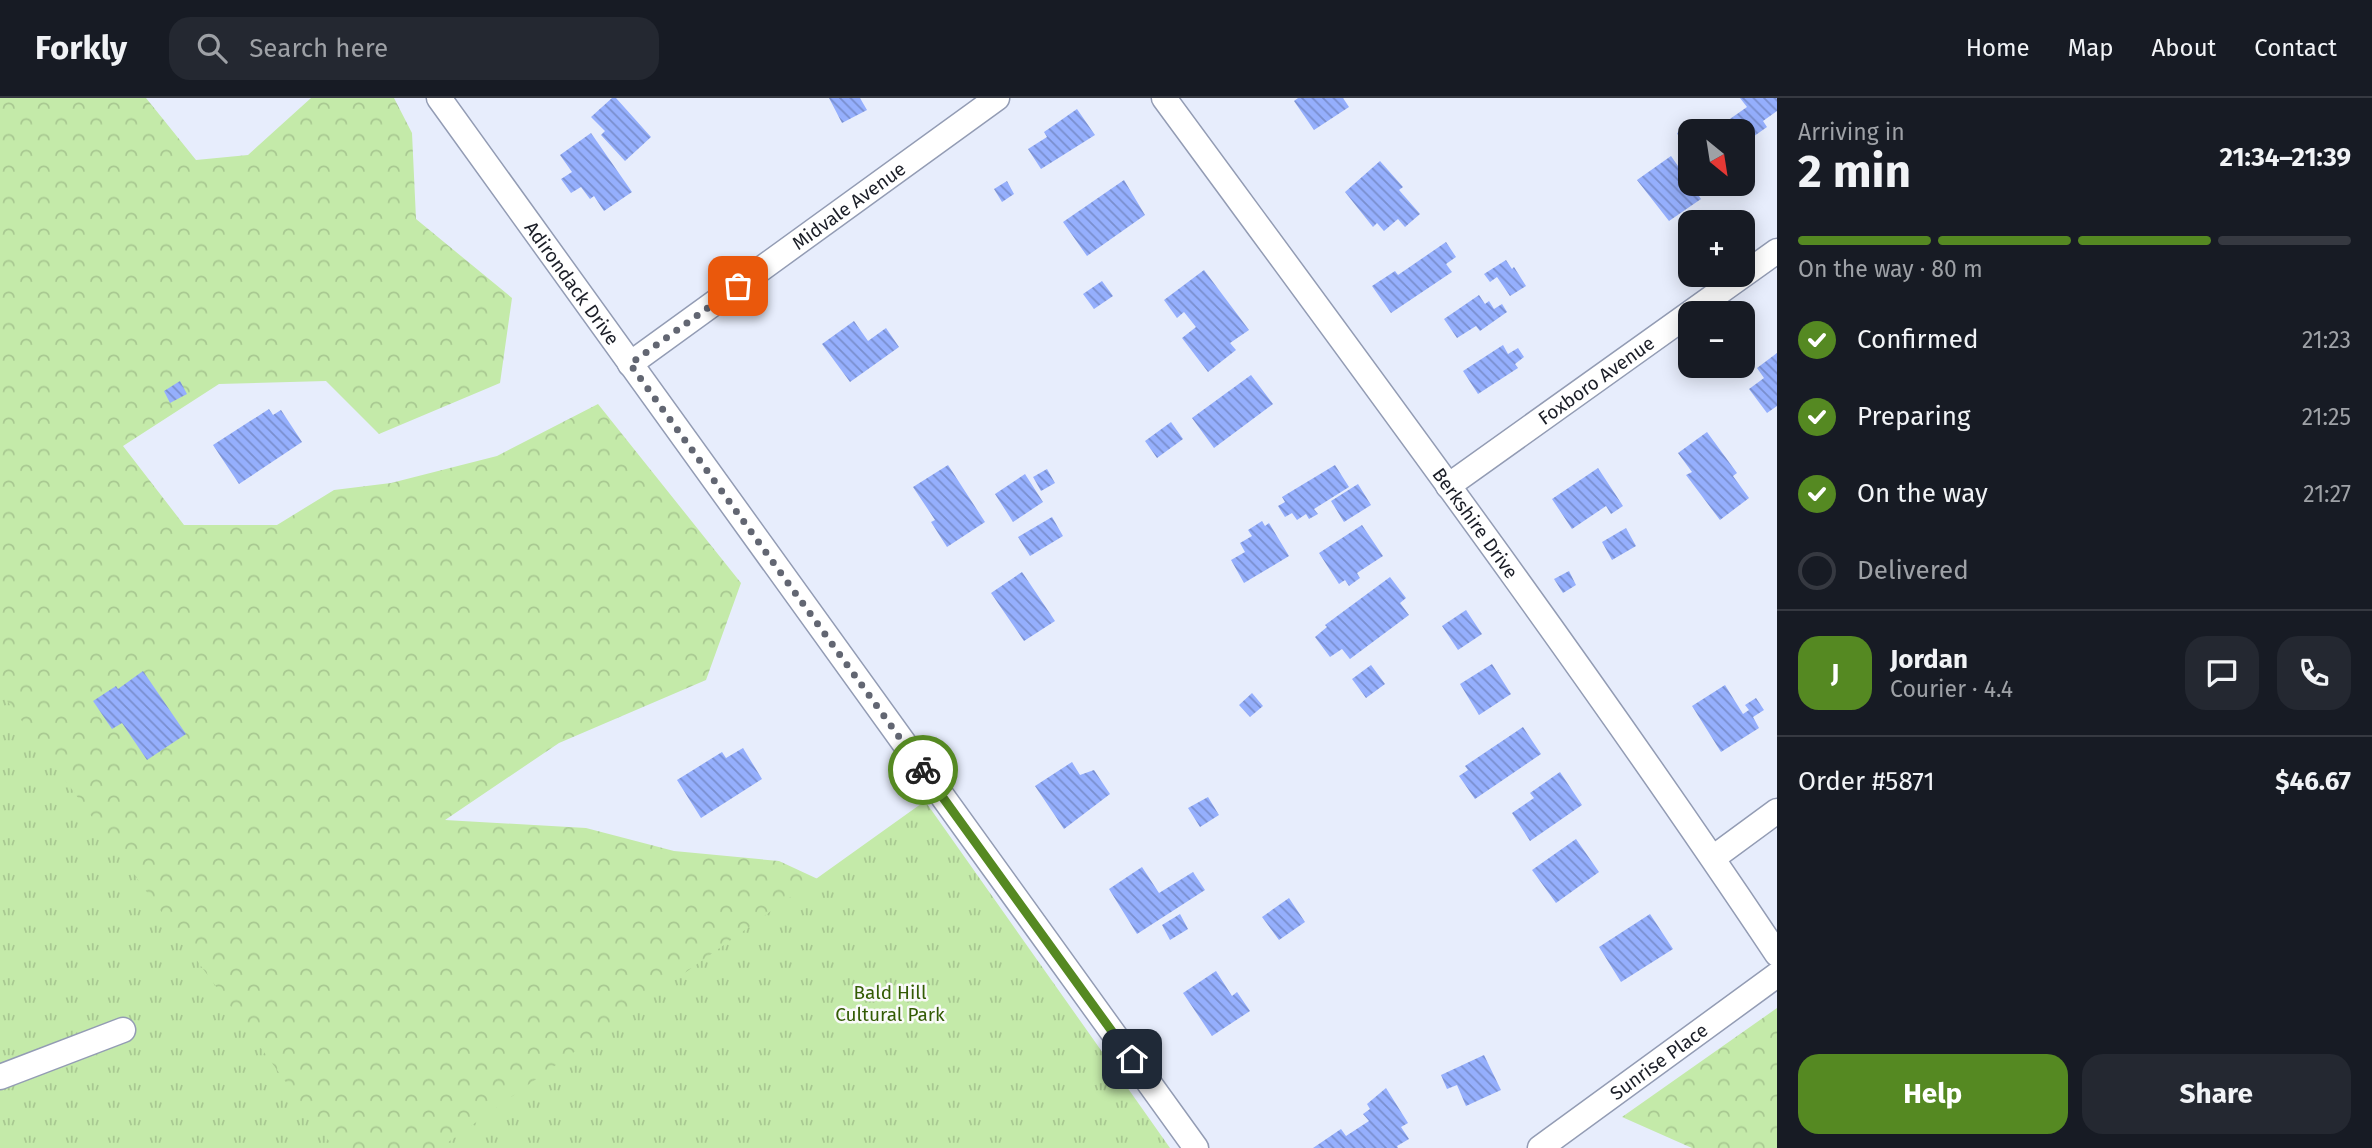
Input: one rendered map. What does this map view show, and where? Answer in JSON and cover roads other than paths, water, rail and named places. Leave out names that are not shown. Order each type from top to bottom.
[{"type":"street","name":"Adirondack Drive","points":[[439,98],[1196,1148]]},
{"type":"street","name":"Midvale Avenue","points":[[630,364],[997,98]]},
{"type":"street","name":"Berkshire Drive","points":[[1164,98],[1448,486],[1713,858],[1777,954]]},
{"type":"street","name":"Foxboro Avenue","points":[[1448,486],[1777,251]]},
{"type":"street","points":[[1713,858],[1777,811]]},
{"type":"street","name":"Sunrise Place","points":[[1540,1148],[1777,975]]},
{"type":"street","points":[[0,1077],[123,1030]]},
{"type":"park label","name":"Bald Hill Cultural Park","points":[[890,1003]]}]
